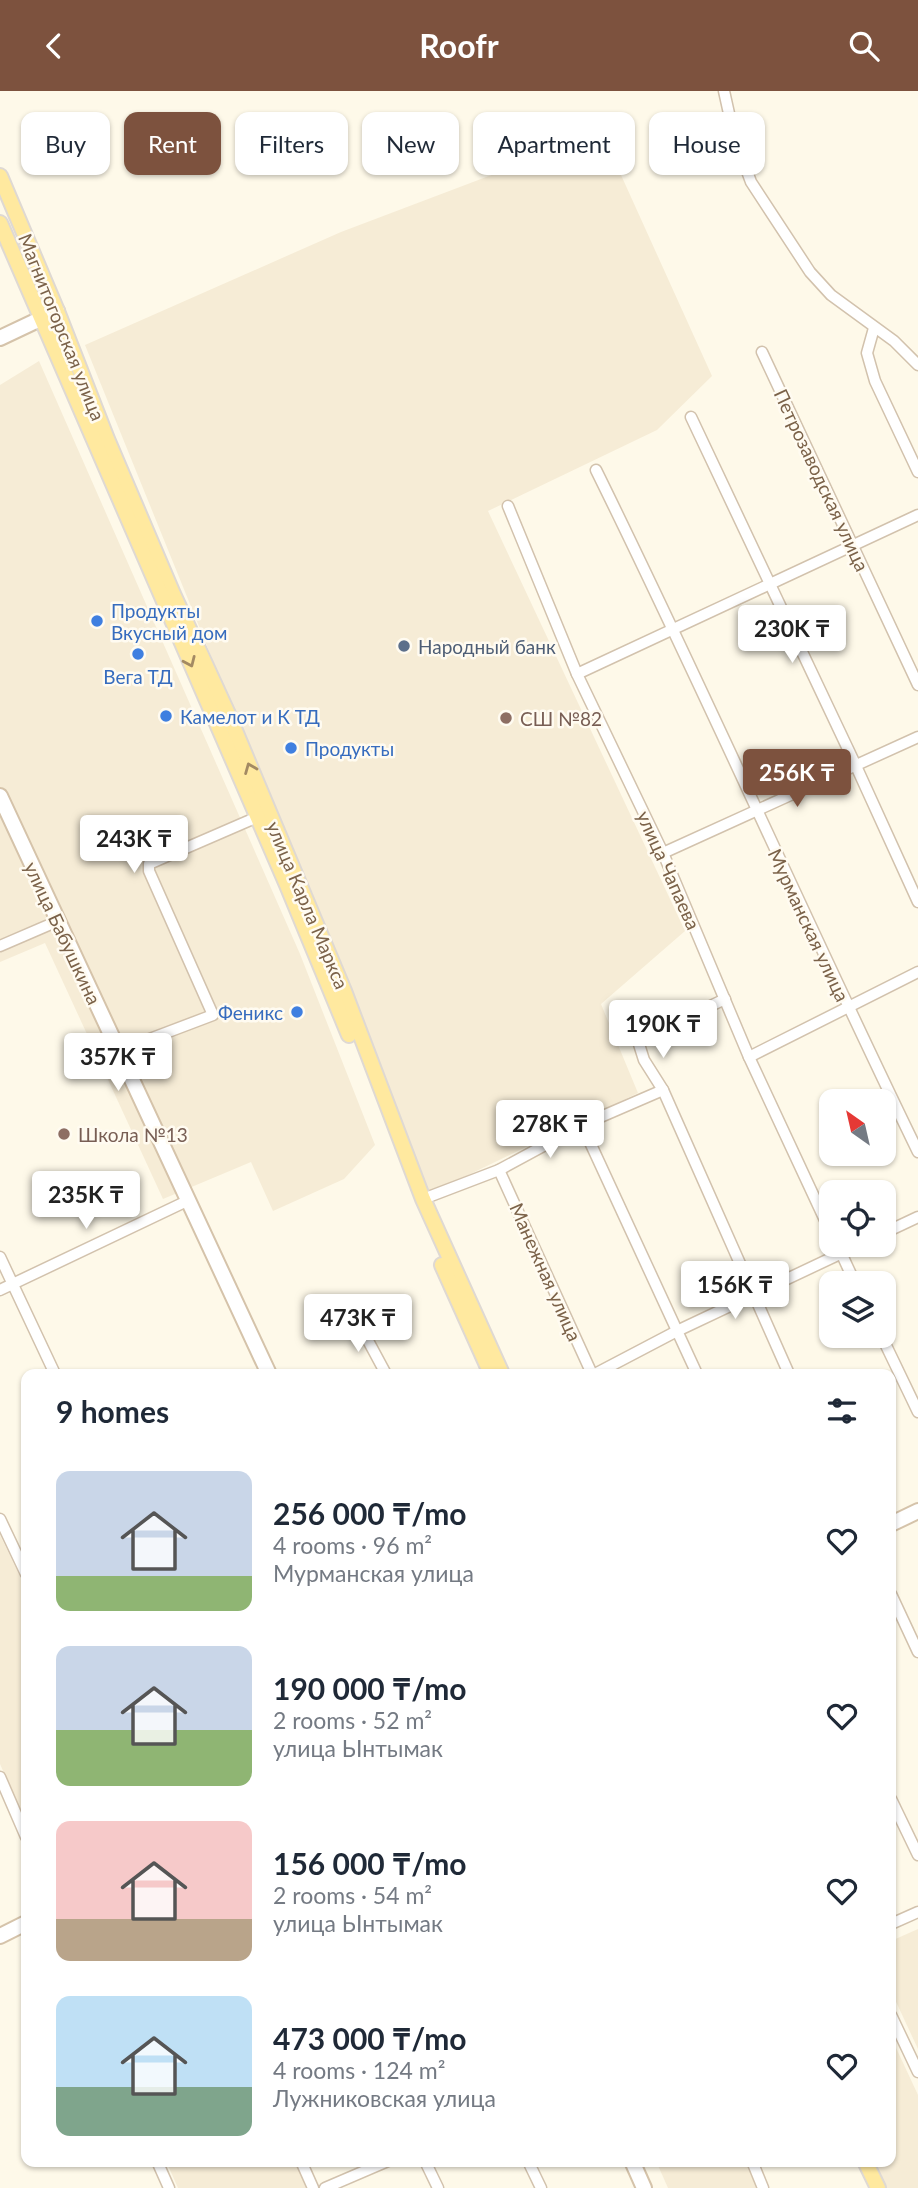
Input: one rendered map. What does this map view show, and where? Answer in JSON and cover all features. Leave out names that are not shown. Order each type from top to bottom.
[{"type":"main road","name":"Магнитогорская улица","points":[[0,176],[57,311],[102,441]]},
{"type":"main road","name":"Магнитогорская улица","points":[[0,223],[41,317],[102,441]]},
{"type":"main road","name":"улица Карла Маркса","points":[[102,441],[263,815],[344,991],[423,1199],[500,1369]]},
{"type":"main road","name":"улица Карла Маркса","points":[[263,815],[415,1203],[489,1369]]},
{"type":"main road","points":[[858,2167],[868,2188]]},
{"type":"main road","points":[[868,2167],[878,2188]]},
{"type":"street","points":[[724,91],[734,136],[751,181],[810,272],[831,295],[894,341],[918,365]]},
{"type":"street","points":[[0,338],[57,311]]},
{"type":"street","points":[[874,328],[867,353],[875,381],[918,472]]},
{"type":"street","name":"Петрозаводская улица","points":[[762,352],[918,685]]},
{"type":"street","points":[[691,417],[918,902]]},
{"type":"street","name":"Мурманская улица","points":[[596,470],[674,628],[756,811],[918,1152]]},
{"type":"street","name":"улица Чапаева","points":[[508,506],[577,674],[663,853],[749,1057],[819,1207]]},
{"type":"street","points":[[577,674],[918,515]]},
{"type":"street","points":[[663,853],[918,737]]},
{"type":"street","name":"улица Бабушкина","points":[[0,796],[267,1369]]},
{"type":"street","points":[[118,1051],[213,1015],[147,867],[190,845],[263,815]]},
{"type":"street","points":[[0,946],[58,921]]},
{"type":"street","points":[[749,1057],[918,972]]},
{"type":"street","points":[[725,999],[638,1041],[644,1060],[663,1090],[787,1369]]},
{"type":"street","points":[[423,1199],[499,1170],[582,1125],[663,1090]]},
{"type":"street","points":[[582,1125],[695,1369]]},
{"type":"street","name":"Манежная улица","points":[[499,1170],[592,1369]]},
{"type":"street","points":[[0,1290],[187,1201]]},
{"type":"street","points":[[896,1227],[918,1217]]},
{"type":"street","points":[[0,1257],[53,1369]]},
{"type":"street","points":[[604,1369],[755,1295],[824,1257]]},
{"type":"street","points":[[356,1320],[383,1369]]},
{"type":"street","points":[[887,1348],[918,1412]]},
{"type":"street","points":[[896,1522],[918,1511]]},
{"type":"street","points":[[0,1519],[21,1563]]},
{"type":"street","points":[[896,1605],[918,1652]]},
{"type":"street","points":[[0,1777],[21,1825]]},
{"type":"street","points":[[896,1809],[918,1855]]},
{"type":"street","points":[[896,1922],[918,1913]]},
{"type":"street","points":[[0,1935],[21,1925]]},
{"type":"street","points":[[896,2026],[918,2072]]},
{"type":"street","points":[[160,2167],[169,2188]]},
{"type":"street","points":[[304,2167],[313,2188]]},
{"type":"street","points":[[325,2188],[374,2167]]},
{"type":"street","points":[[428,2167],[438,2188]]},
{"type":"street","points":[[531,2167],[541,2188]]},
{"type":"street","points":[[635,2167],[644,2188]]},
{"type":"street","points":[[754,2167],[763,2188]]},
{"type":"shaded area","points":[[491,175],[621,175],[712,376],[657,430],[488,511],[685,931],[601,1004],[638,1093],[429,1194],[85,345],[341,232]]},
{"type":"shaded area","points":[[39,361],[300,954],[375,1145],[344,1179],[273,1211],[251,1162],[163,1199],[45,943],[0,962],[0,385]]},
{"type":"shaded area","points":[[0,1535],[21,1579],[21,1812],[0,1764]]},
{"type":"shaded area","points":[[918,1929],[918,2049],[896,2002],[896,1939]]},
{"type":"shaded area","points":[[896,2048],[918,2095],[918,2188],[887,2188],[878,2167],[896,2167]]},
{"type":"shaded area","points":[[169,2167],[304,2167],[313,2188],[178,2188]]},
{"type":"shaded area","points":[[659,2167],[748,2167],[758,2188],[668,2188]]},
{"type":"place","name":"Продукты Вкусный дом","points":[[97,621]]},
{"type":"place","name":"Народный банк","points":[[404,646]]},
{"type":"place","name":"Вега ТД","points":[[138,654]]},
{"type":"place","name":"Камелот и К ТД","points":[[166,716]]},
{"type":"place","name":"СШ №82","points":[[506,718]]},
{"type":"place","name":"Продукты","points":[[291,748]]},
{"type":"place","name":"Феникс","points":[[297,1012]]},
{"type":"place","name":"Школа №13","points":[[64,1134]]}]
